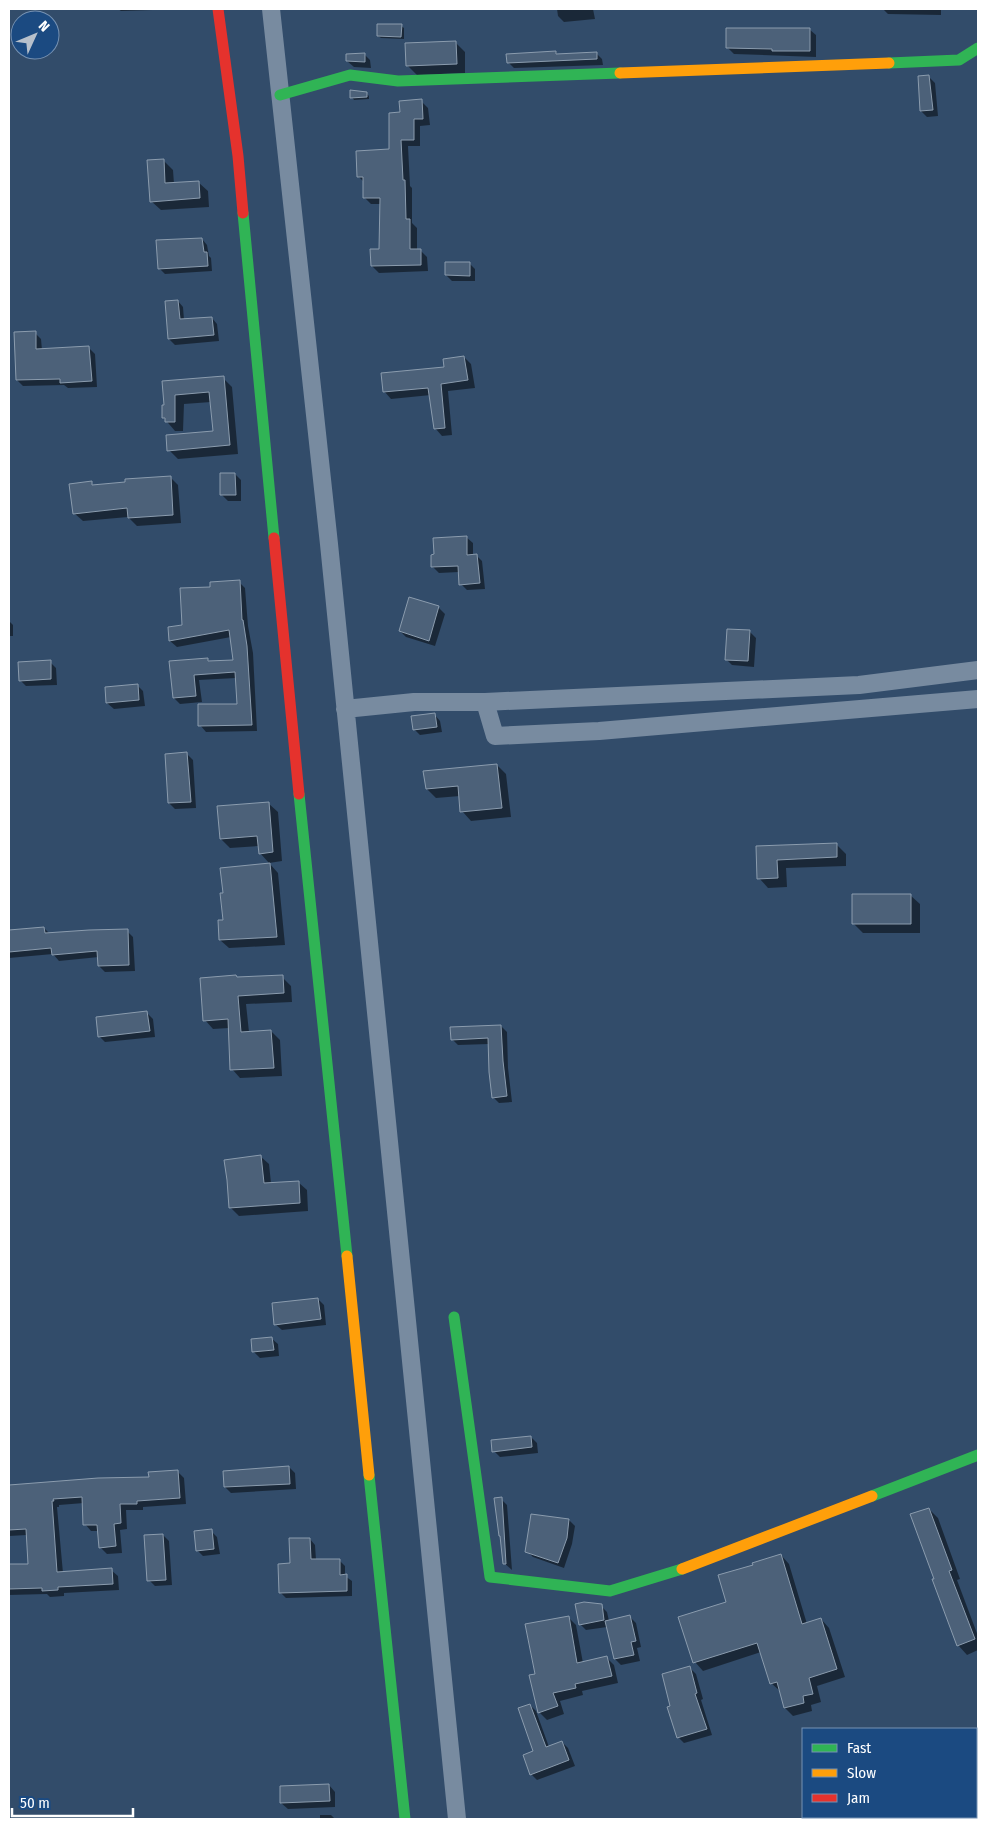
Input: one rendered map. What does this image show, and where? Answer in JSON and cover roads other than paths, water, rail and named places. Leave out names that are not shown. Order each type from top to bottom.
[{"type":"street","points":[[218,9],[238,156],[291,720],[405,1819]]},
{"type":"street","points":[[271,9],[345,709],[457,1819]]},
{"type":"street","points":[[280,95],[350,75],[398,81],[959,60],[978,48]]},
{"type":"street","points":[[345,709],[414,702],[485,702],[859,685],[978,670]]},
{"type":"street","points":[[485,702],[494,736],[608,730],[978,699]]},
{"type":"street","points":[[454,1317],[490,1577],[610,1591],[690,1567],[978,1455]]}]
